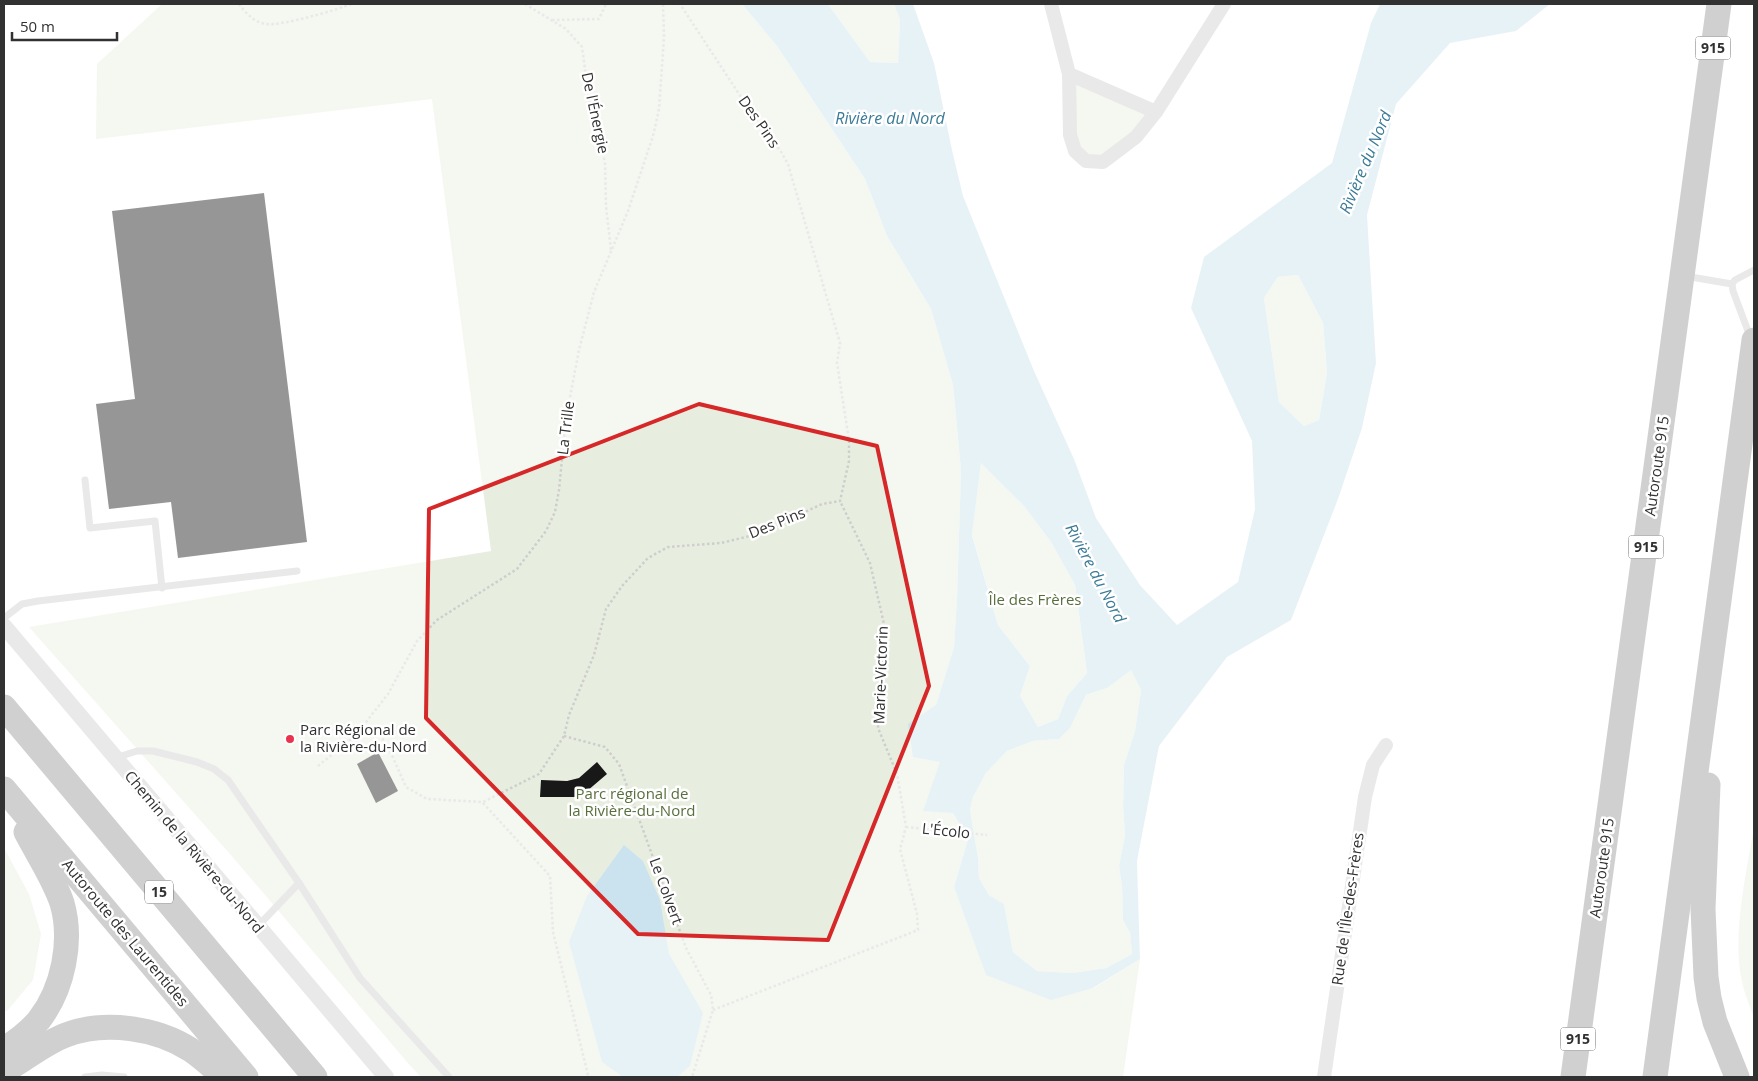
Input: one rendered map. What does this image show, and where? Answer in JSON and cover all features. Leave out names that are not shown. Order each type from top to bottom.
[{"type":"highway","name":"Autoroute 915","points":[[1573,1077],[1719,4]]},
{"type":"highway","points":[[1655,1077],[1712,641],[1754,343]]},
{"type":"highway","points":[[1712,641],[1704,962],[1711,1008],[1724,1048],[1737,1077]]},
{"type":"highway","name":"15","points":[[4,707],[316,1077]]},
{"type":"highway","points":[[4,789],[59,895],[66,938],[61,974],[44,1013],[23,1036],[4,1049]]},
{"type":"highway","name":"Autoroute des Laurentides","points":[[4,789],[246,1077]]},
{"type":"highway","points":[[4,1071],[66,1035],[87,1029],[110,1028],[145,1032],[174,1042],[191,1051],[224,1077]]},
{"type":"street","points":[[1051,4],[1069,74],[1070,135],[1075,151],[1086,161],[1103,162],[1136,137],[1156,112],[1224,4]]},
{"type":"street","points":[[1069,74],[1156,112]]},
{"type":"street","name":"Chemin de la Rivière-du-Nord","points":[[4,626],[386,1077]]},
{"type":"street","name":"Rue de l'Île-des-Frères","points":[[1324,1077],[1365,797],[1374,766],[1386,745]]},
{"type":"lane","points":[[1754,270],[1735,280],[1732,284],[1733,291],[1754,343]]},
{"type":"lane","points":[[1682,276],[1732,284]]},
{"type":"lane","points":[[84,480],[90,528],[155,521],[162,588]]},
{"type":"lane","points":[[4,618],[29,602],[297,571]]},
{"type":"lane","points":[[115,758],[130,752],[153,751],[197,762],[214,769],[228,780],[299,882],[360,978],[449,1077]]},
{"type":"lane","points":[[258,927],[299,882]]},
{"type":"lane","points":[[85,1077],[102,1075],[124,1077]]},
{"type":"path","points":[[239,4],[251,18],[267,24],[291,21],[351,4]]},
{"type":"path","name":"De l'Énergie","points":[[525,4],[566,29],[582,47],[590,104],[606,162],[606,206],[611,252]]},
{"type":"path","points":[[551,20],[599,19],[606,4]]},
{"type":"path","name":"La Trille","points":[[318,766],[356,735],[388,694],[417,641],[437,620],[517,569],[546,531],[560,490],[566,418],[579,350],[594,292],[628,212],[653,136],[659,109],[664,37],[663,4]]},
{"type":"path","name":"Des Pins","points":[[356,735],[370,730],[377,733],[387,744],[406,787],[427,799],[483,802],[539,774],[564,736],[569,715],[594,656],[606,609],[622,586],[648,558],[668,547],[721,543],[758,534],[822,504],[840,501],[849,461],[849,440],[838,363],[840,344],[788,164],[780,150],[762,129],[680,4]]},
{"type":"path","name":"Marie-Victorin","points":[[713,1010],[918,930],[917,914],[900,849],[906,827],[897,774],[878,728],[884,624],[870,563],[840,501]]},
{"type":"path","name":"Le Colvert","points":[[564,736],[605,748],[619,764],[686,948],[711,995],[713,1010]]},
{"type":"path","points":[[483,802],[550,876],[553,932],[588,1075],[591,1077]]},
{"type":"path","name":"L'Écolo","points":[[906,827],[987,835]]},
{"type":"path","points":[[692,1077],[713,1010]]},
{"type":"highlighted area","points":[[699,404],[877,446],[929,686],[828,940],[638,934],[426,718],[429,509]]},
{"type":"green space","name":"Parc régional de la Rivière-du-Nord","points":[[162,4],[742,4],[777,46],[865,179],[887,236],[931,309],[953,385],[961,471],[957,597],[954,647],[936,705],[941,762],[953,813],[968,839],[954,887],[987,975],[1094,988],[1140,959],[1123,1077],[421,1077],[407,1062],[231,855],[29,627],[491,551],[432,99],[96,139],[97,64]]},
{"type":"green space","points":[[828,4],[894,4],[900,20],[898,63],[870,62]]},
{"type":"green space","points":[[1069,74],[1156,112],[1103,162],[1075,151]]},
{"type":"green space","points":[[1298,275],[1323,323],[1327,373],[1319,420],[1304,426],[1279,402],[1264,298],[1278,277]]},
{"type":"green space","name":"Île des Frères","points":[[981,462],[1024,506],[1051,542],[1075,585],[1087,673],[1067,696],[1058,719],[1038,727],[1020,696],[1030,666],[998,625],[972,534]]},
{"type":"green space","points":[[1131,669],[1141,690],[1135,731],[1124,765],[1123,806],[1125,835],[1119,866],[1122,886],[1123,920],[1130,933],[1132,954],[1106,968],[1072,973],[1037,971],[1013,952],[1004,904],[989,895],[979,878],[978,858],[970,810],[973,797],[986,773],[1007,751],[1033,741],[1059,739],[1070,728],[1086,695],[1107,688]]},
{"type":"green space","points":[[1754,828],[1754,1018],[1743,986],[1739,963],[1739,925]]},
{"type":"green space","points":[[4,848],[29,894],[41,934],[33,980],[7,1011],[4,1011]]},
{"type":"water","name":"Rivière du Nord","points":[[742,4],[828,4],[870,62],[898,63],[900,20],[894,4],[913,4],[934,63],[963,196],[1034,371],[1074,459],[1096,518],[1140,585],[1177,625],[1238,582],[1255,509],[1252,441],[1191,308],[1204,257],[1332,163],[1371,23],[1380,4],[1550,4],[1516,31],[1450,43],[1396,104],[1367,215],[1376,363],[1362,428],[1338,499],[1291,620],[1227,657],[1159,746],[1137,861],[1140,959],[1093,988],[1051,1000],[986,975],[954,887],[968,839],[953,813],[923,811],[940,762],[913,757],[908,724],[936,705],[954,647],[961,471],[953,385],[931,309],[887,236],[865,179],[777,46]],"holes":[[[1298,275],[1323,323],[1327,373],[1319,420],[1304,426],[1279,402],[1264,298],[1278,277]],[[981,463],[1024,506],[1051,542],[1075,585],[1087,673],[1067,696],[1058,719],[1038,727],[1020,696],[1030,666],[998,625],[972,535]],[[1131,670],[1141,690],[1135,731],[1124,765],[1123,806],[1125,835],[1119,866],[1122,886],[1123,920],[1130,933],[1132,954],[1106,968],[1072,973],[1037,971],[1013,952],[1004,904],[989,895],[979,878],[978,858],[970,810],[973,797],[986,773],[1007,751],[1033,741],[1059,739],[1070,728],[1086,695],[1107,688]]]},
{"type":"water","points":[[624,845],[643,861],[660,900],[669,954],[703,1013],[690,1066],[677,1077],[623,1077],[602,1062],[569,942],[587,896]]},
{"type":"building","points":[[264,193],[307,542],[178,558],[171,502],[109,509],[96,404],[135,399],[112,211]]},
{"type":"building","points":[[378,752],[398,791],[376,803],[357,764]]},
{"type":"building","points":[[597,762],[607,774],[580,797],[540,797],[541,780],[567,781],[579,778]]},
{"type":"place","name":"Parc Régional de la Rivière-du-Nord","points":[[290,739]]}]
